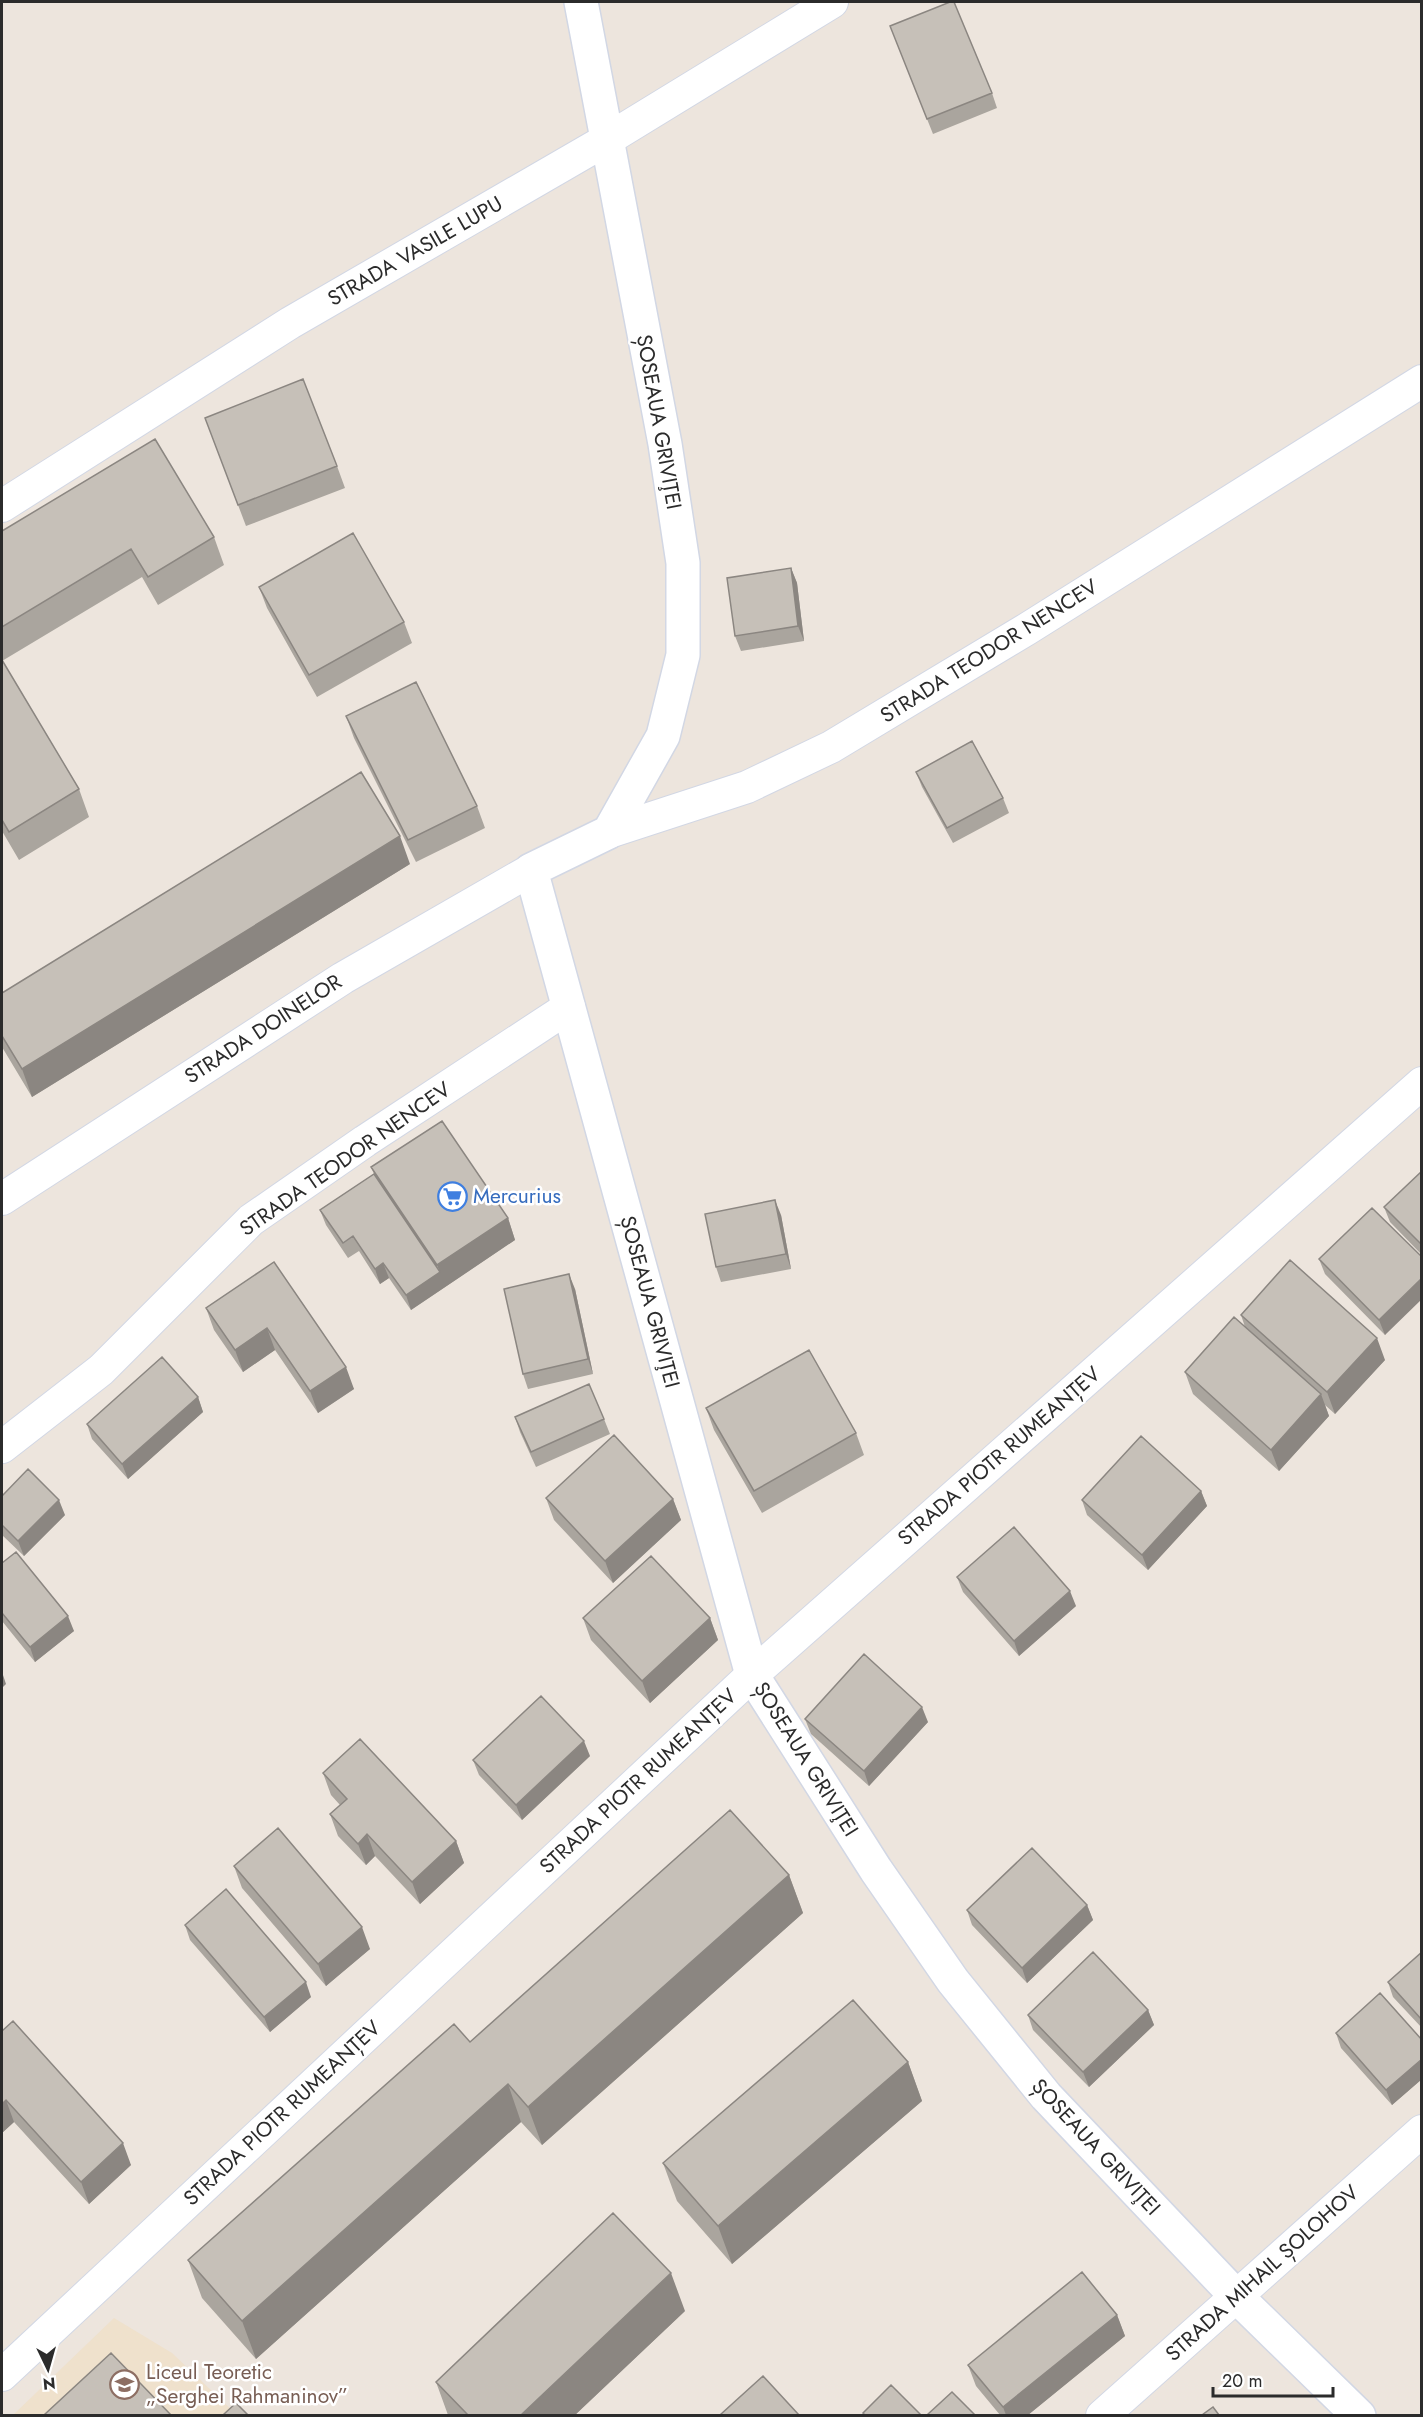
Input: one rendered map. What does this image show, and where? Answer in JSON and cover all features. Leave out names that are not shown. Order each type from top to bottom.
[{"type":"street","name":"ȘOSEAUA GRIVIŢEI","points":[[581,2],[664,444],[682,563],[683,655],[663,736],[609,832]]},
{"type":"street","name":"STRADA VASILE LUPU","points":[[2,506],[290,323],[608,139],[832,2]]},
{"type":"street","name":"STRADA TEODOR NENCEV","points":[[531,870],[609,832],[747,787],[831,747],[1027,628],[1422,381]]},
{"type":"street","name":"ȘOSEAUA GRIVIŢEI","points":[[531,870],[752,1675],[876,1870],[953,1981],[1046,2096],[1236,2296],[1359,2415]]},
{"type":"street","name":"STRADA DOINELOR","points":[[2,1199],[343,978],[531,870]]},
{"type":"street","name":"STRADA TEODOR NENCEV","points":[[2,1447],[101,1370],[251,1221],[365,1141],[569,1007]]},
{"type":"street","name":"STRADA PIOTR RUMEANȚEV","points":[[2,2375],[752,1675],[1422,1083]]},
{"type":"street","name":"STRADA MIHAIL ȘOLOHOV","points":[[1102,2415],[1422,2131]]},
{"type":"shaded area","name":"Liceul Teoretic „Serghei Rahmaninov”","points":[[114,2318],[172,2353],[237,2415],[12,2416]]},
{"type":"building","points":[[954,2],[992,93],[927,119],[890,26]]},
{"type":"building","points":[[303,379],[337,466],[238,505],[205,418]]},
{"type":"building","points":[[155,439],[214,537],[148,577],[131,549],[2,627],[2,531]]},
{"type":"building","points":[[353,533],[404,622],[309,675],[259,587]]},
{"type":"building","points":[[791,568],[798,626],[735,636],[727,578]]},
{"type":"building","points":[[2,660],[79,789],[9,832],[2,820]]},
{"type":"building","points":[[416,682],[477,806],[408,840],[346,716]]},
{"type":"building","points":[[972,741],[1003,798],[947,828],[916,772]]},
{"type":"building","points":[[361,772],[400,836],[22,1069],[2,1036],[2,993]]},
{"type":"building","points":[[442,1121],[508,1218],[437,1265],[371,1167]]},
{"type":"building","points":[[1422,1171],[1422,1245],[1384,1207]]},
{"type":"building","points":[[374,1174],[440,1272],[406,1295],[383,1263],[375,1269],[353,1236],[343,1243],[320,1210]]},
{"type":"building","points":[[775,1200],[786,1254],[716,1267],[705,1214]]},
{"type":"building","points":[[1372,1208],[1422,1257],[1422,1278],[1379,1320],[1319,1259]]},
{"type":"building","points":[[1290,1260],[1377,1338],[1327,1392],[1241,1315]]},
{"type":"building","points":[[274,1262],[346,1367],[310,1391],[267,1328],[235,1350],[206,1308]]},
{"type":"building","points":[[569,1274],[588,1359],[523,1374],[504,1289]]},
{"type":"building","points":[[1234,1317],[1321,1394],[1271,1450],[1185,1372]]},
{"type":"building","points":[[809,1350],[856,1433],[754,1491],[706,1408]]},
{"type":"building","points":[[162,1357],[198,1397],[122,1464],[87,1424]]},
{"type":"building","points":[[589,1384],[604,1419],[531,1452],[515,1417]]},
{"type":"building","points":[[614,1435],[673,1499],[605,1561],[546,1498]]},
{"type":"building","points":[[1141,1436],[1201,1491],[1142,1555],[1082,1500]]},
{"type":"building","points":[[28,1469],[59,1500],[18,1541],[2,1525],[2,1496]]},
{"type":"building","points":[[1014,1527],[1070,1591],[1014,1641],[957,1577]]},
{"type":"building","points":[[16,1552],[68,1616],[30,1647],[2,1613],[2,1563]]},
{"type":"building","points":[[651,1556],[710,1618],[642,1681],[583,1618]]},
{"type":"building","points":[[864,1654],[922,1707],[864,1771],[805,1719]]},
{"type":"building","points":[[541,1696],[584,1741],[516,1805],[473,1760]]},
{"type":"building","points":[[360,1739],[456,1841],[412,1882],[367,1834],[358,1844],[330,1814],[347,1799],[323,1773]]},
{"type":"building","points":[[730,1810],[789,1875],[528,2107],[508,2084],[242,2321],[188,2260],[454,2024],[470,2042]]},
{"type":"building","points":[[278,1828],[362,1927],[318,1964],[234,1866]]},
{"type":"building","points":[[1032,1848],[1087,1905],[1022,1968],[967,1910]]},
{"type":"building","points":[[226,1889],[306,1982],[264,2017],[185,1925]]},
{"type":"building","points":[[1093,1952],[1148,2010],[1083,2072],[1028,2015]]},
{"type":"building","points":[[1422,1952],[1422,2020],[1388,1982]]},
{"type":"building","points":[[1380,1993],[1422,2040],[1422,2059],[1386,2090],[1336,2033]]},
{"type":"building","points":[[853,2000],[908,2062],[718,2226],[663,2163]]},
{"type":"building","points":[[13,2021],[123,2143],[81,2182],[6,2100],[2,2104],[2,2031]]},
{"type":"building","points":[[613,2213],[671,2273],[521,2415],[468,2415],[436,2382]]},
{"type":"building","points":[[1082,2272],[1117,2315],[1003,2407],[968,2365]]},
{"type":"building","points":[[111,2353],[171,2415],[44,2415]]},
{"type":"building","points":[[763,2376],[799,2415],[720,2415]]},
{"type":"building","points":[[891,2385],[921,2415],[865,2415],[863,2413]]},
{"type":"building","points":[[952,2392],[975,2415],[927,2415]]},
{"type":"building","points":[[236,2403],[248,2415],[223,2415]]},
{"type":"building","points":[[1213,2407],[1219,2415],[1202,2415]]},
{"type":"place","name":"Mercurius","points":[[452,1196]]},
{"type":"place","name":"Liceul Teoretic „Serghei Rahmaninov”","points":[[125,2384]]}]
